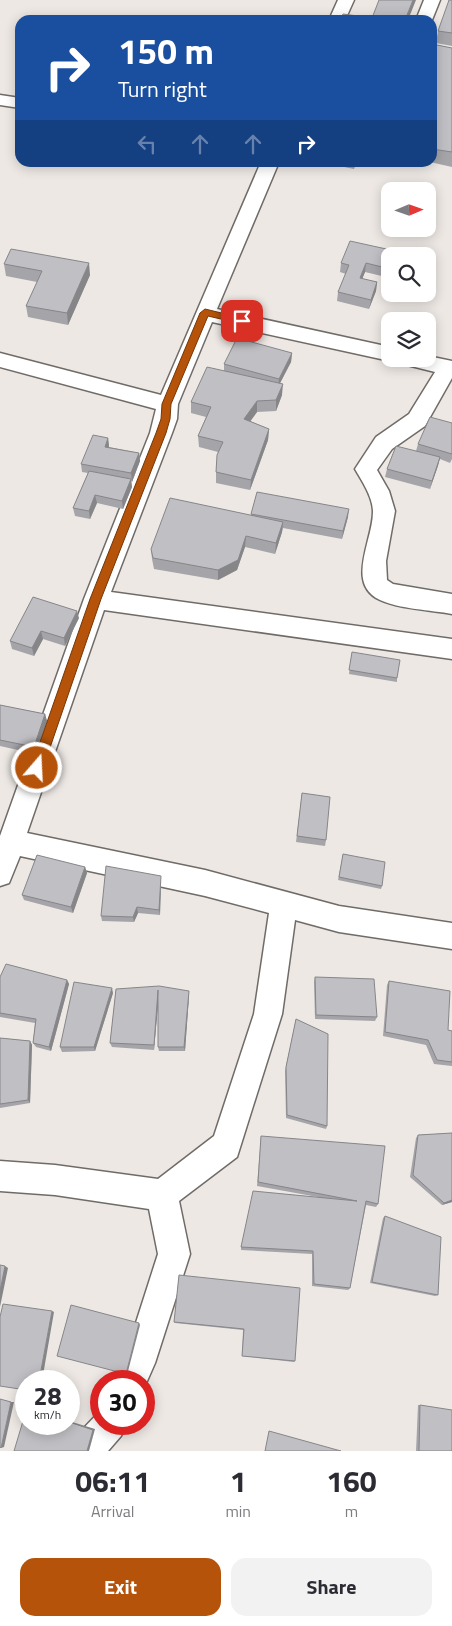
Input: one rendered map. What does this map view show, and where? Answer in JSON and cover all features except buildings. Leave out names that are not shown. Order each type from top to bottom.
[{"type":"street","points":[[339,15],[346,0]]},
{"type":"street","points":[[426,15],[432,0]]},
{"type":"street","points":[[0,100],[15,102]]},
{"type":"street","points":[[0,874],[96,599],[166,419],[167,404],[268,167]]},
{"type":"street","points":[[205,313],[381,352]]},
{"type":"street","points":[[0,360],[167,404]]},
{"type":"street","points":[[436,365],[450,368],[417,420],[384,443],[366,469],[378,491],[384,511],[375,561],[376,585],[388,593],[452,604]]},
{"type":"street","points":[[96,599],[452,649]]},
{"type":"street","points":[[11,842],[205,883],[339,919],[452,936]]},
{"type":"street","points":[[0,1176],[55,1180],[162,1195],[226,1146],[268,1014],[284,904]]},
{"type":"street","points":[[136,1370],[174,1254],[162,1195]]},
{"type":"route","points":[[37,768],[96,599],[161,433],[166,419],[167,404],[205,313],[242,321]]}]
